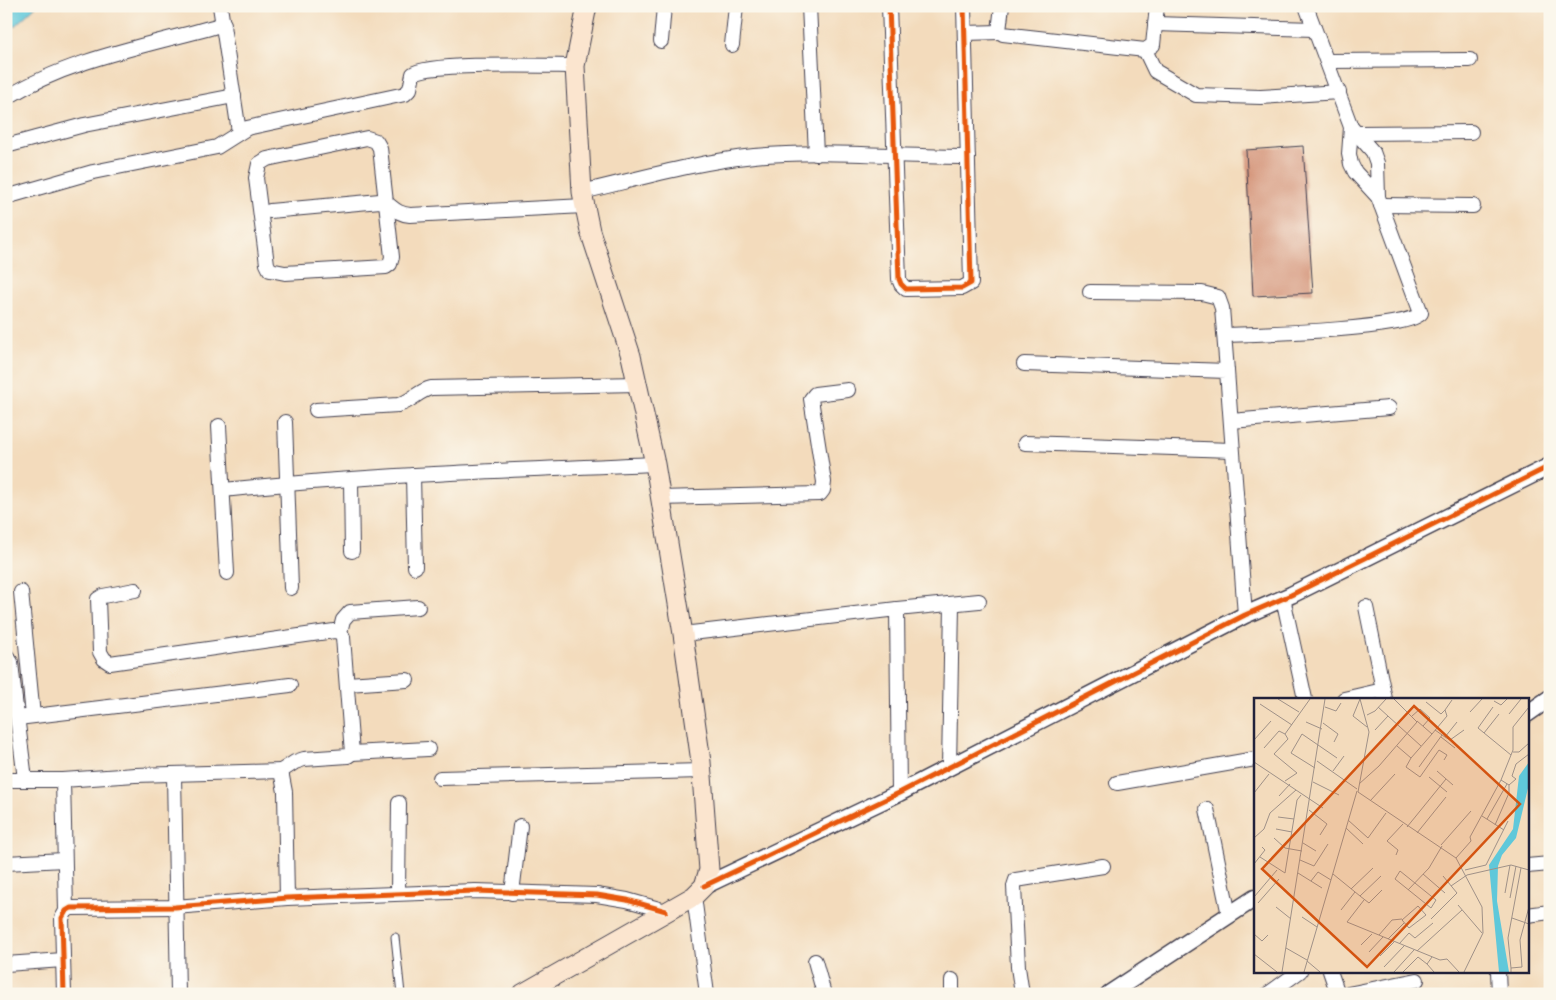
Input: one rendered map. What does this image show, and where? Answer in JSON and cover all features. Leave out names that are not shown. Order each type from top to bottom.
[{"type":"main road","points":[[522,994],[699,891],[709,870],[701,771],[683,634],[659,498],[655,464],[638,384],[615,303],[594,245],[583,199],[575,66],[587,6]]},
{"type":"street","points":[[220,6],[239,132]]},
{"type":"street","points":[[661,41],[664,6]]},
{"type":"street","points":[[732,45],[736,6]]},
{"type":"street","points":[[809,6],[816,154]]},
{"type":"street","points":[[889,6],[899,280],[906,289],[962,288],[971,283],[964,6]]},
{"type":"street","points":[[1000,32],[1002,6]]},
{"type":"street","points":[[965,33],[1000,32],[1145,50],[1152,47],[1156,24],[1156,6]]},
{"type":"street","points":[[1224,335],[1380,325],[1418,317],[1420,308],[1379,201],[1377,164],[1373,152],[1354,130],[1306,6]]},
{"type":"street","points":[[6,98],[40,78],[224,24]]},
{"type":"street","points":[[1156,24],[1314,29]]},
{"type":"street","points":[[1145,50],[1155,71],[1196,95],[1261,97],[1339,92]]},
{"type":"street","points":[[1327,61],[1470,60]]},
{"type":"street","points":[[6,197],[93,172],[217,147],[228,142],[246,128],[405,94],[410,89],[414,74],[420,70],[466,67],[575,66]]},
{"type":"street","points":[[6,146],[84,125],[234,96]]},
{"type":"street","points":[[1354,130],[1471,132]]},
{"type":"street","points":[[1354,130],[1349,154],[1351,164],[1355,172],[1379,201],[1472,206]]},
{"type":"street","points":[[372,138],[380,148],[386,203],[392,257],[390,264],[386,267],[279,274],[270,270],[267,264],[256,178],[257,168],[264,160],[372,138]]},
{"type":"street","points":[[270,211],[380,201],[386,203],[397,213],[410,216],[583,199],[727,160],[754,156],[816,154],[968,157]]},
{"type":"street","points":[[1090,292],[1210,294],[1218,297],[1221,302],[1245,615]]},
{"type":"street","points":[[1024,364],[1227,371]]},
{"type":"street","points":[[316,410],[404,404],[431,388],[638,384]]},
{"type":"street","points":[[659,498],[820,494],[823,490],[824,482],[811,399],[815,394],[848,390]]},
{"type":"street","points":[[1230,421],[1389,408]]},
{"type":"street","points":[[285,422],[291,588]]},
{"type":"street","points":[[219,426],[227,573]]},
{"type":"street","points":[[1025,443],[1232,450]]},
{"type":"street","points":[[223,490],[288,483],[413,475],[655,464]]},
{"type":"street","points":[[707,994],[699,891],[899,793],[1245,615],[1550,466]]},
{"type":"street","points":[[413,475],[415,567]]},
{"type":"street","points":[[351,480],[352,551]]},
{"type":"street","points":[[136,590],[103,596],[98,599],[100,652],[104,659],[110,663],[334,631],[340,632]]},
{"type":"street","points":[[21,592],[33,716]]},
{"type":"street","points":[[1283,598],[1306,698]]},
{"type":"street","points":[[683,634],[979,601]]},
{"type":"street","points":[[949,767],[952,605]]},
{"type":"street","points":[[1352,698],[1384,694],[1366,607]]},
{"type":"street","points":[[352,753],[343,637],[340,632],[343,620],[350,612],[418,608]]},
{"type":"street","points":[[897,609],[899,793]]},
{"type":"street","points":[[6,656],[11,662],[11,700],[18,718],[25,779]]},
{"type":"street","points":[[347,684],[407,680]]},
{"type":"street","points":[[18,718],[290,686]]},
{"type":"street","points":[[1528,713],[1550,698]]},
{"type":"street","points":[[6,780],[63,780],[135,774],[174,775],[212,772],[281,771],[299,760],[348,756],[352,753],[428,749]]},
{"type":"street","points":[[1117,783],[1254,759]]},
{"type":"street","points":[[281,771],[285,792],[287,898]]},
{"type":"street","points":[[440,778],[701,771]]},
{"type":"street","points":[[174,775],[178,994]]},
{"type":"street","points":[[63,780],[66,911],[62,918],[64,994]]},
{"type":"street","points":[[398,803],[398,893]]},
{"type":"street","points":[[1207,809],[1230,915]]},
{"type":"street","points":[[512,893],[520,826]]},
{"type":"street","points":[[6,863],[64,860]]},
{"type":"street","points":[[1528,866],[1550,864]]},
{"type":"street","points":[[1022,994],[1014,895],[1016,880],[1103,866]]},
{"type":"street","points":[[66,911],[72,908],[175,907],[287,898],[398,893],[512,893],[616,897],[666,911]]},
{"type":"street","points":[[1109,994],[1254,899]]},
{"type":"street","points":[[1528,915],[1550,912]]},
{"type":"street","points":[[6,964],[63,960]]},
{"type":"street","points":[[816,962],[824,994]]},
{"type":"street","points":[[1268,994],[1299,972]]},
{"type":"street","points":[[1330,972],[1338,994]]},
{"type":"street","points":[[1498,972],[1499,994]]},
{"type":"street","points":[[952,980],[952,994]]},
{"type":"street","points":[[1348,994],[1417,980]]},
{"type":"lane","points":[[395,937],[401,994]]},
{"type":"water","points":[[6,6],[36,6],[6,34]]},
{"type":"building","points":[[1303,146],[1313,293],[1253,296],[1246,150]]},
{"type":"cycle path","points":[[889,6],[899,279],[906,289],[962,288],[971,283],[964,6]]},
{"type":"cycle path","points":[[704,886],[899,793],[1245,615],[1291,595],[1550,466]]},
{"type":"cycle path","points":[[64,994],[62,918],[66,911],[71,908],[175,907],[287,898],[475,891],[597,895],[627,900],[666,911]]}]
